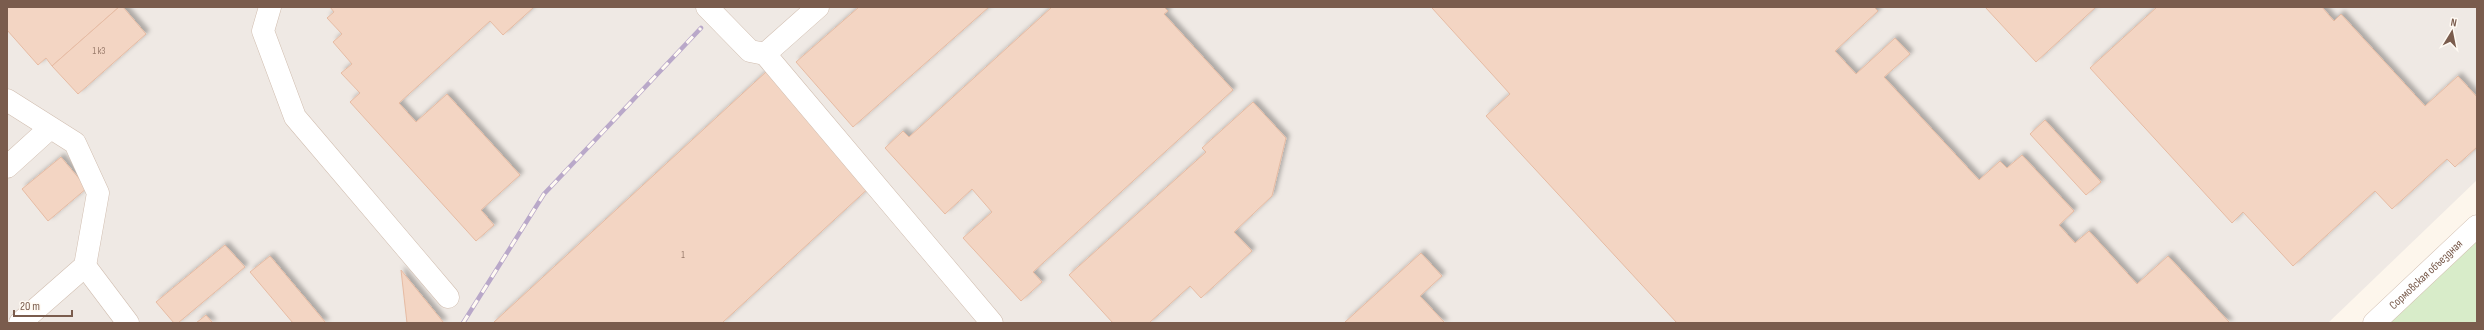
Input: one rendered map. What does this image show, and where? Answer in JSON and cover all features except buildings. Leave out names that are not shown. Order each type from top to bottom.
[{"type":"street","points":[[270,7],[263,31],[295,117],[448,297]]},
{"type":"street","points":[[707,7],[750,51],[765,54],[992,323]]},
{"type":"street","points":[[765,54],[818,7]]},
{"type":"street","points":[[7,100],[75,143],[98,193],[85,266],[20,323]]},
{"type":"street","points":[[7,167],[50,128]]},
{"type":"street","name":"Сормовская объездная","points":[[2374,323],[2477,226]]},
{"type":"street","points":[[85,266],[128,323]]},
{"type":"shaded area","points":[[7,7],[2477,7],[2477,180],[2328,323],[7,323]]},
{"type":"green space","points":[[2477,240],[2477,323],[2389,323]]},
{"type":"railway","points":[[463,323],[544,194],[701,28]]}]
